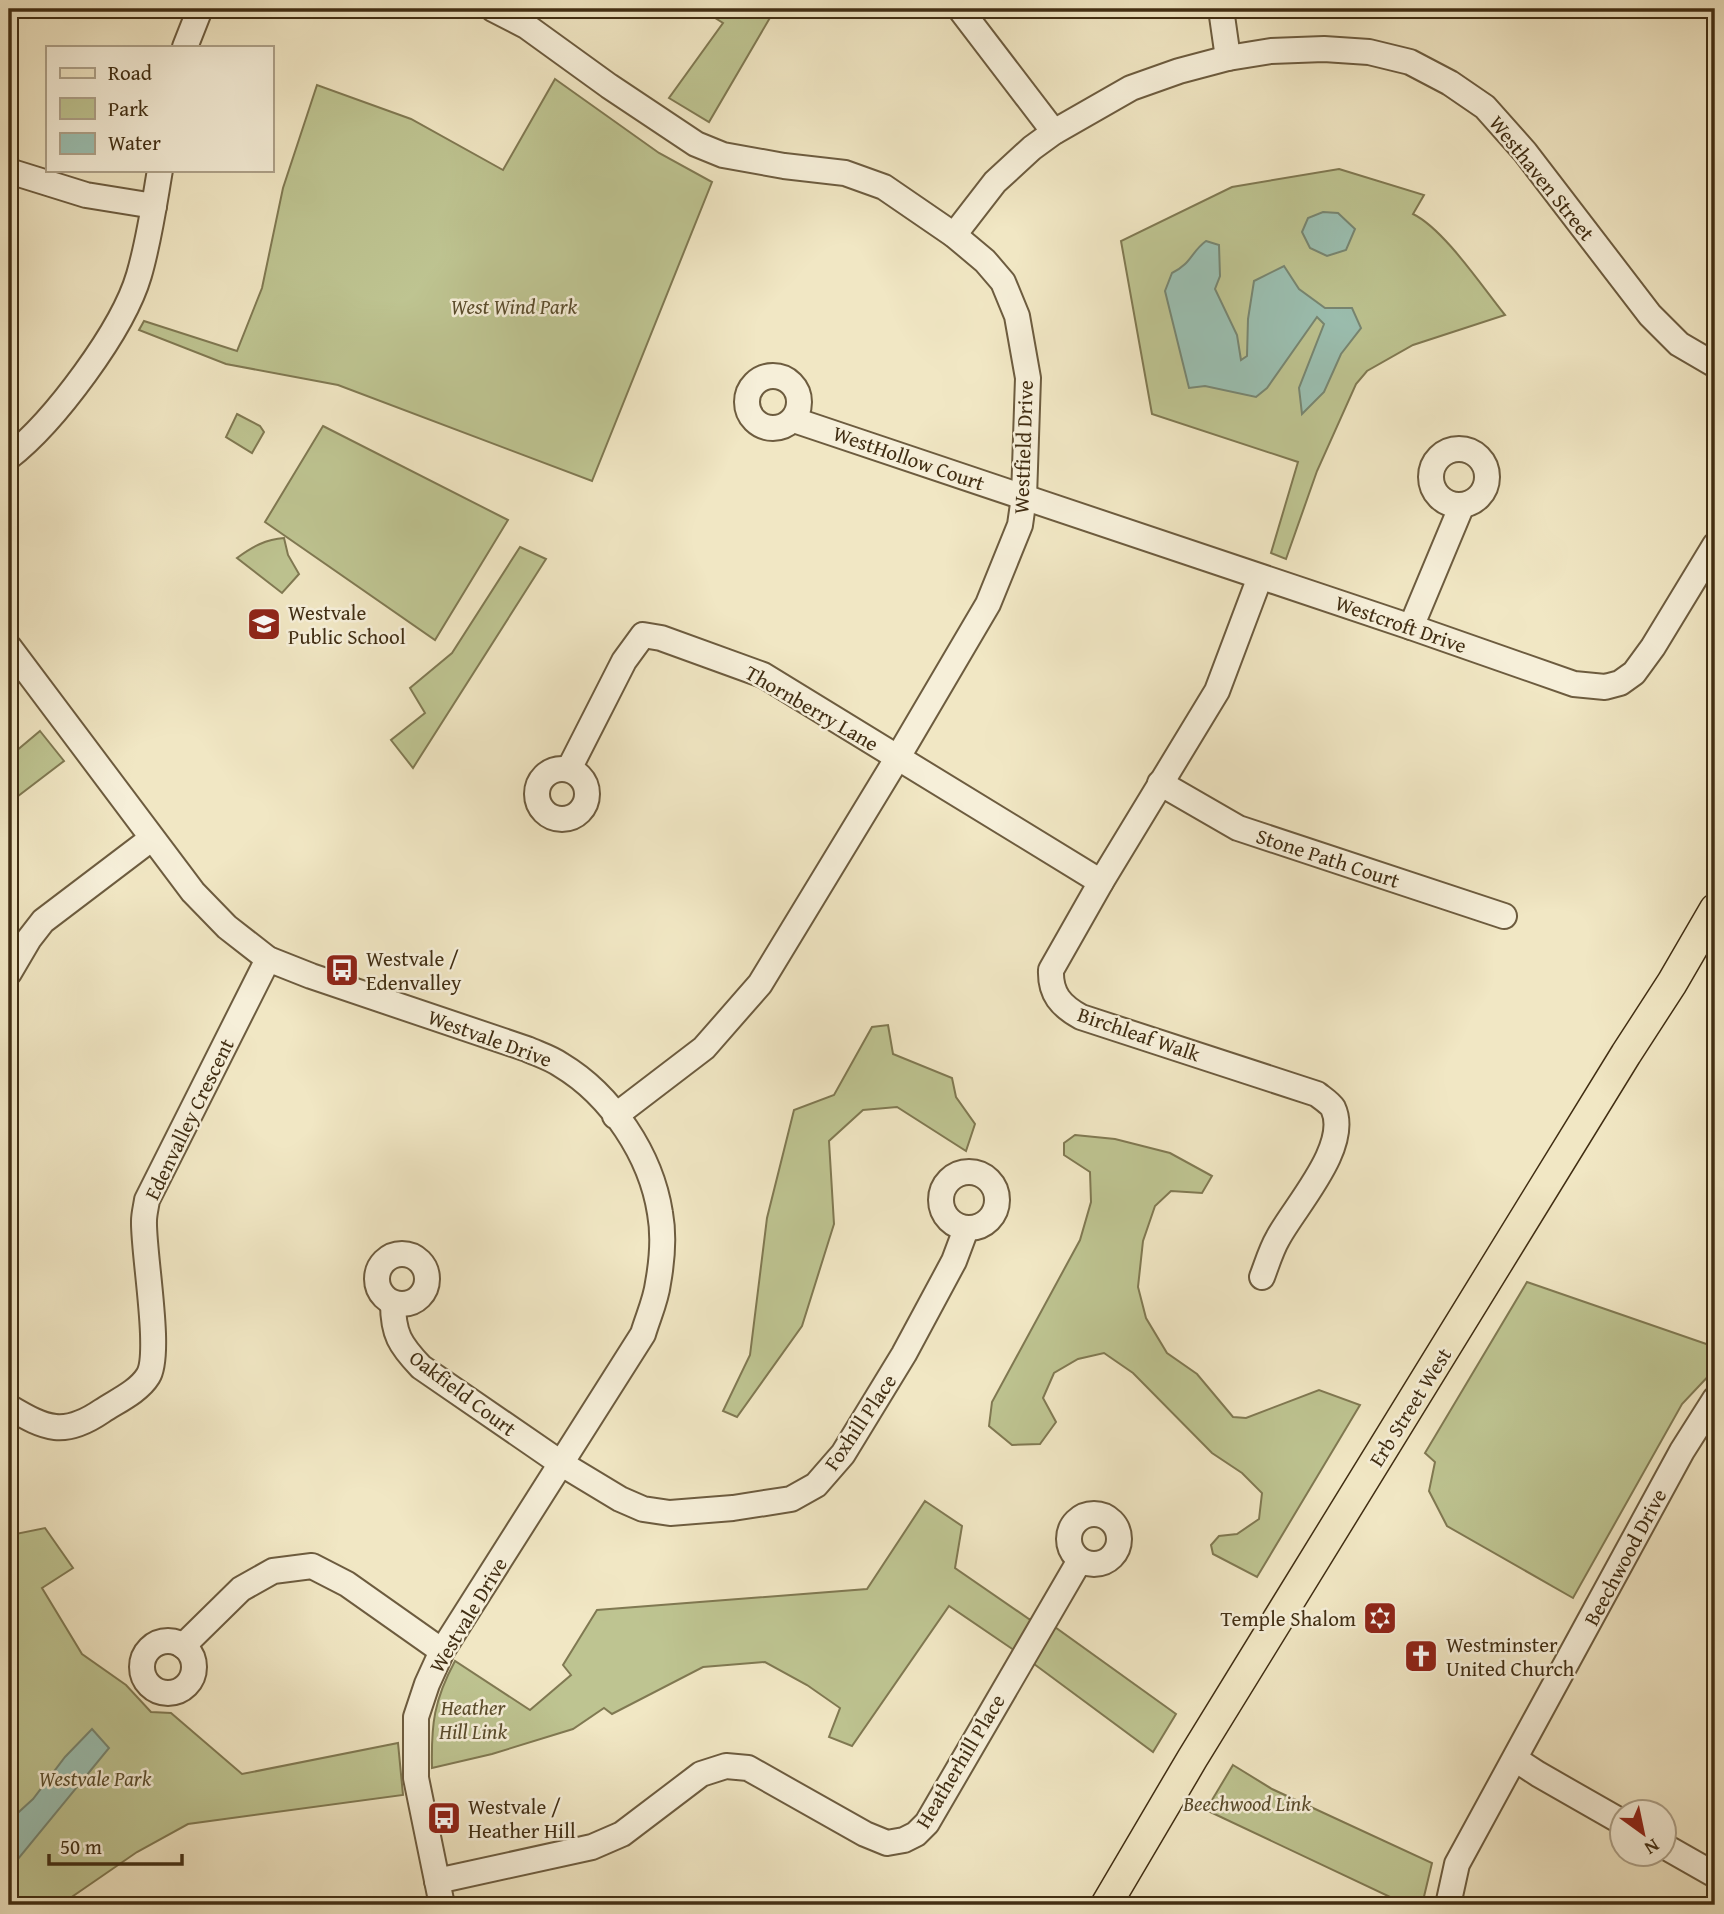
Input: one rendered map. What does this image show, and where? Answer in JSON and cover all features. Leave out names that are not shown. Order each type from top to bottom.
[{"type":"main road","name":"Erb Street West","points":[[1106,1905],[1192,1759],[1619,1065],[1672,984],[1715,909]]},
{"type":"street","points":[[185,46],[200,9]]},
{"type":"street","name":"Westfield Drive","points":[[493,9],[532,17],[609,86],[696,144],[723,155],[845,173],[884,187],[954,235],[985,261],[1003,282],[1017,316],[1028,378],[1024,497],[1019,529],[988,604],[760,984],[704,1048],[615,1116]]},
{"type":"street","points":[[960,9],[1054,132]]},
{"type":"street","points":[[1221,9],[1228,58]]},
{"type":"street","name":"Westhaven Street","points":[[954,235],[995,182],[1032,148],[1054,132],[1131,88],[1178,71],[1228,58],[1271,51],[1324,49],[1369,52],[1410,62],[1450,83],[1485,107],[1502,124],[1650,315],[1679,344],[1709,357]]},
{"type":"street","points":[[9,171],[86,195],[154,206]]},
{"type":"street","points":[[9,457],[21,448],[68,397],[123,314],[138,276],[160,172]]},
{"type":"street","name":"WestHollow Court","points":[[794,419],[1024,497]]},
{"type":"street","name":"Westcroft Drive","points":[[1024,497],[1574,684],[1605,687],[1620,683],[1634,673],[1653,647],[1715,545]]},
{"type":"street","points":[[1411,627],[1462,505]]},
{"type":"street","name":"Birchleaf Walk","points":[[1260,577],[1217,691],[1101,882],[1051,970],[1051,983],[1055,995],[1066,1008],[1082,1017],[1317,1094],[1332,1106],[1336,1122],[1334,1142],[1327,1160],[1278,1239],[1262,1277]]},
{"type":"street","name":"Thornberry Lane","points":[[569,769],[624,661],[643,635],[678,643],[763,675],[1101,882]]},
{"type":"street","name":"Westvale Drive","points":[[9,647],[151,839],[193,892],[226,927],[268,960],[527,1048],[561,1065],[598,1093],[631,1137],[649,1173],[660,1213],[661,1250],[658,1285],[643,1334],[442,1651],[416,1717],[416,1778],[440,1893]]},
{"type":"street","name":"Stone Path Court","points":[[1160,783],[1238,828],[1504,916]]},
{"type":"street","points":[[9,973],[43,921],[151,839]]},
{"type":"street","name":"Edenvalley Crescent","points":[[9,1407],[35,1422],[73,1427],[132,1391],[150,1374],[153,1343],[144,1220],[147,1200],[268,960]]},
{"type":"street","name":"Foxhill Place","points":[[562,1464],[620,1499],[643,1509],[670,1513],[733,1508],[791,1499],[816,1485],[844,1454],[904,1354],[954,1261],[966,1228]]},
{"type":"street","name":"Oakfield Court","points":[[393,1303],[394,1327],[402,1348],[421,1367],[562,1464]]},
{"type":"street","name":"Beechwood Drive","points":[[1448,1905],[1457,1864],[1682,1451],[1715,1399]]},
{"type":"street","name":"Heatherhill Place","points":[[440,1893],[592,1847],[622,1834],[701,1774],[726,1766],[748,1768],[865,1834],[887,1843],[904,1840],[916,1834],[927,1823],[1080,1560]]},
{"type":"street","points":[[183,1646],[242,1589],[273,1571],[312,1566],[347,1584],[442,1651]]},
{"type":"street","points":[[1516,1759],[1608,1814]]},
{"type":"street","points":[[1678,1854],[1715,1875]]},
{"type":"green space","points":[[701,9],[771,9],[771,16],[709,122],[669,98],[723,23]]},
{"type":"green space","name":"West Wind Park","points":[[555,79],[659,153],[712,182],[592,481],[338,385],[226,364],[139,330],[144,321],[237,351],[262,288],[283,188],[317,85],[411,119],[503,170]]},
{"type":"green space","points":[[1339,169],[1424,195],[1413,214],[1450,245],[1505,315],[1413,345],[1367,371],[1356,384],[1317,471],[1286,559],[1271,553],[1298,462],[1152,414],[1121,241],[1232,187]]},
{"type":"green space","points":[[237,414],[260,426],[264,432],[252,453],[226,437]]},
{"type":"green space","points":[[323,426],[508,520],[435,640],[265,522]]},
{"type":"green space","points":[[284,538],[288,555],[299,574],[282,593],[237,558],[259,544]]},
{"type":"green space","points":[[520,547],[546,559],[413,768],[391,740],[425,713],[410,688],[452,653]]},
{"type":"green space","points":[[40,731],[64,761],[9,803],[9,757]]},
{"type":"green space","points":[[888,1025],[893,1054],[952,1078],[956,1097],[975,1124],[966,1151],[897,1107],[863,1110],[829,1141],[834,1224],[802,1326],[737,1417],[723,1411],[750,1355],[767,1218],[794,1110],[834,1095],[872,1027]]},
{"type":"green space","points":[[1075,1135],[1115,1139],[1170,1153],[1212,1176],[1202,1193],[1171,1191],[1155,1206],[1143,1241],[1138,1287],[1146,1318],[1167,1353],[1197,1374],[1233,1417],[1246,1418],[1319,1390],[1360,1405],[1257,1577],[1213,1554],[1211,1545],[1219,1536],[1237,1534],[1259,1519],[1262,1493],[1242,1473],[1212,1453],[1133,1373],[1104,1353],[1078,1359],[1054,1373],[1043,1398],[1056,1422],[1040,1444],[1012,1445],[989,1426],[992,1402],[1080,1240],[1091,1202],[1090,1172],[1064,1155],[1064,1143]]},
{"type":"green space","points":[[1527,1282],[1715,1347],[1715,1369],[1682,1404],[1573,1598],[1447,1526],[1429,1491],[1435,1462],[1425,1453]]},
{"type":"green space","name":"Heather Hill Link","points":[[925,1501],[962,1526],[955,1568],[1029,1619],[1052,1625],[1176,1714],[1153,1752],[1030,1661],[949,1606],[852,1746],[829,1737],[840,1708],[807,1685],[765,1662],[703,1667],[612,1714],[604,1708],[573,1729],[492,1754],[432,1768],[435,1713],[442,1688],[455,1661],[530,1710],[571,1675],[563,1665],[597,1610],[867,1589]]},
{"type":"green space","name":"Westvale Park","points":[[45,1528],[73,1568],[42,1588],[82,1654],[126,1685],[151,1712],[171,1713],[242,1774],[398,1743],[403,1795],[188,1824],[137,1852],[60,1905],[9,1905],[9,1534]]},
{"type":"green space","name":"Beechwood Link","points":[[1233,1765],[1272,1789],[1432,1863],[1422,1905],[1407,1905],[1206,1810]]},
{"type":"water","points":[[1323,212],[1338,213],[1355,229],[1346,250],[1327,256],[1310,248],[1302,232],[1308,218]]},
{"type":"water","points":[[1206,241],[1219,245],[1220,276],[1215,289],[1237,335],[1241,360],[1247,356],[1248,319],[1254,281],[1284,266],[1299,289],[1325,308],[1352,308],[1361,328],[1341,354],[1324,392],[1302,414],[1299,388],[1324,324],[1317,317],[1267,388],[1256,397],[1205,386],[1189,388],[1165,291],[1172,273],[1183,266]]},
{"type":"water","points":[[92,1729],[109,1748],[9,1870],[9,1821],[33,1799],[65,1757]]},
{"type":"place","name":"Westvale Public School","points":[[264,624]]},
{"type":"place","name":"Westvale / Edenvalley","points":[[342,970]]},
{"type":"place","name":"Temple Shalom","points":[[1380,1618]]},
{"type":"place","name":"Westminster United Church","points":[[1421,1656]]},
{"type":"place","name":"Westvale / Heather Hill","points":[[444,1818]]}]
